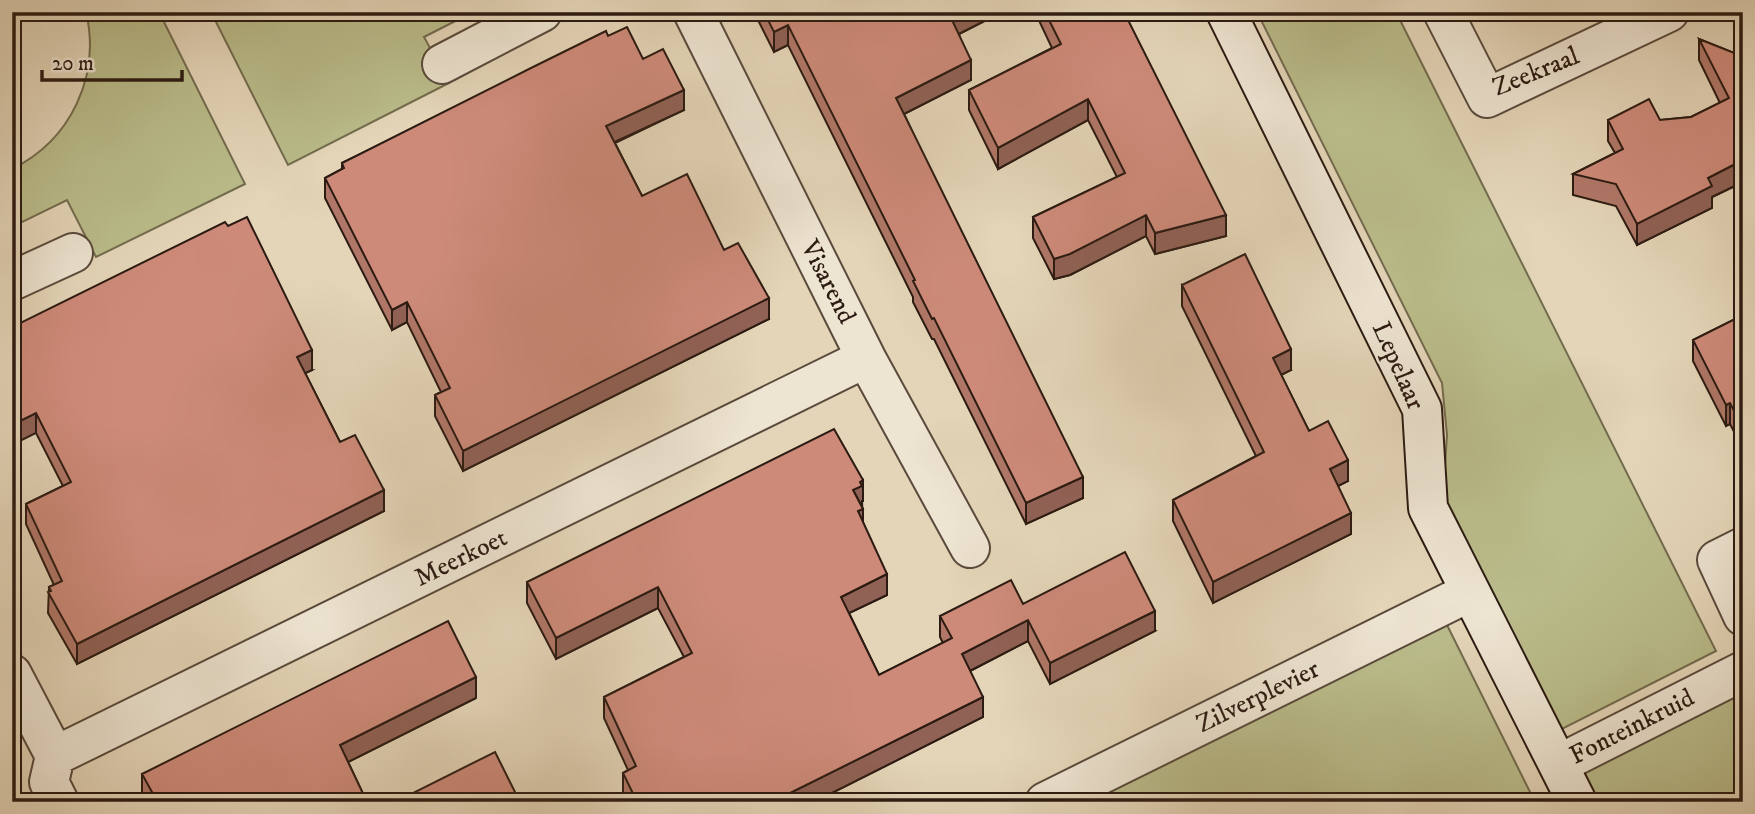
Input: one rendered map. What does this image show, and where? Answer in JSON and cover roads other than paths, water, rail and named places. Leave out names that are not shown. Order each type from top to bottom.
[{"type":"street","points":[[442,64],[542,12]]},
{"type":"street","name":"Visarend","points":[[694,12],[866,358],[970,548]]},
{"type":"street","name":"Lepelaar","points":[[1226,12],[1422,409],[1428,508],[1577,802]]},
{"type":"street","name":"Zeekraal","points":[[1443,12],[1487,98],[1669,12]]},
{"type":"street","points":[[12,281],[73,253]]},
{"type":"street","name":"Meerkoet","points":[[55,757],[866,358]]},
{"type":"street","points":[[1743,547],[1717,560],[1743,616]]},
{"type":"street","name":"Zilverplevier","points":[[1045,802],[1470,592]]},
{"type":"street","name":"Fonteinkruid","points":[[1559,765],[1743,671]]},
{"type":"street","points":[[12,674],[55,757],[49,782],[59,802]]}]
